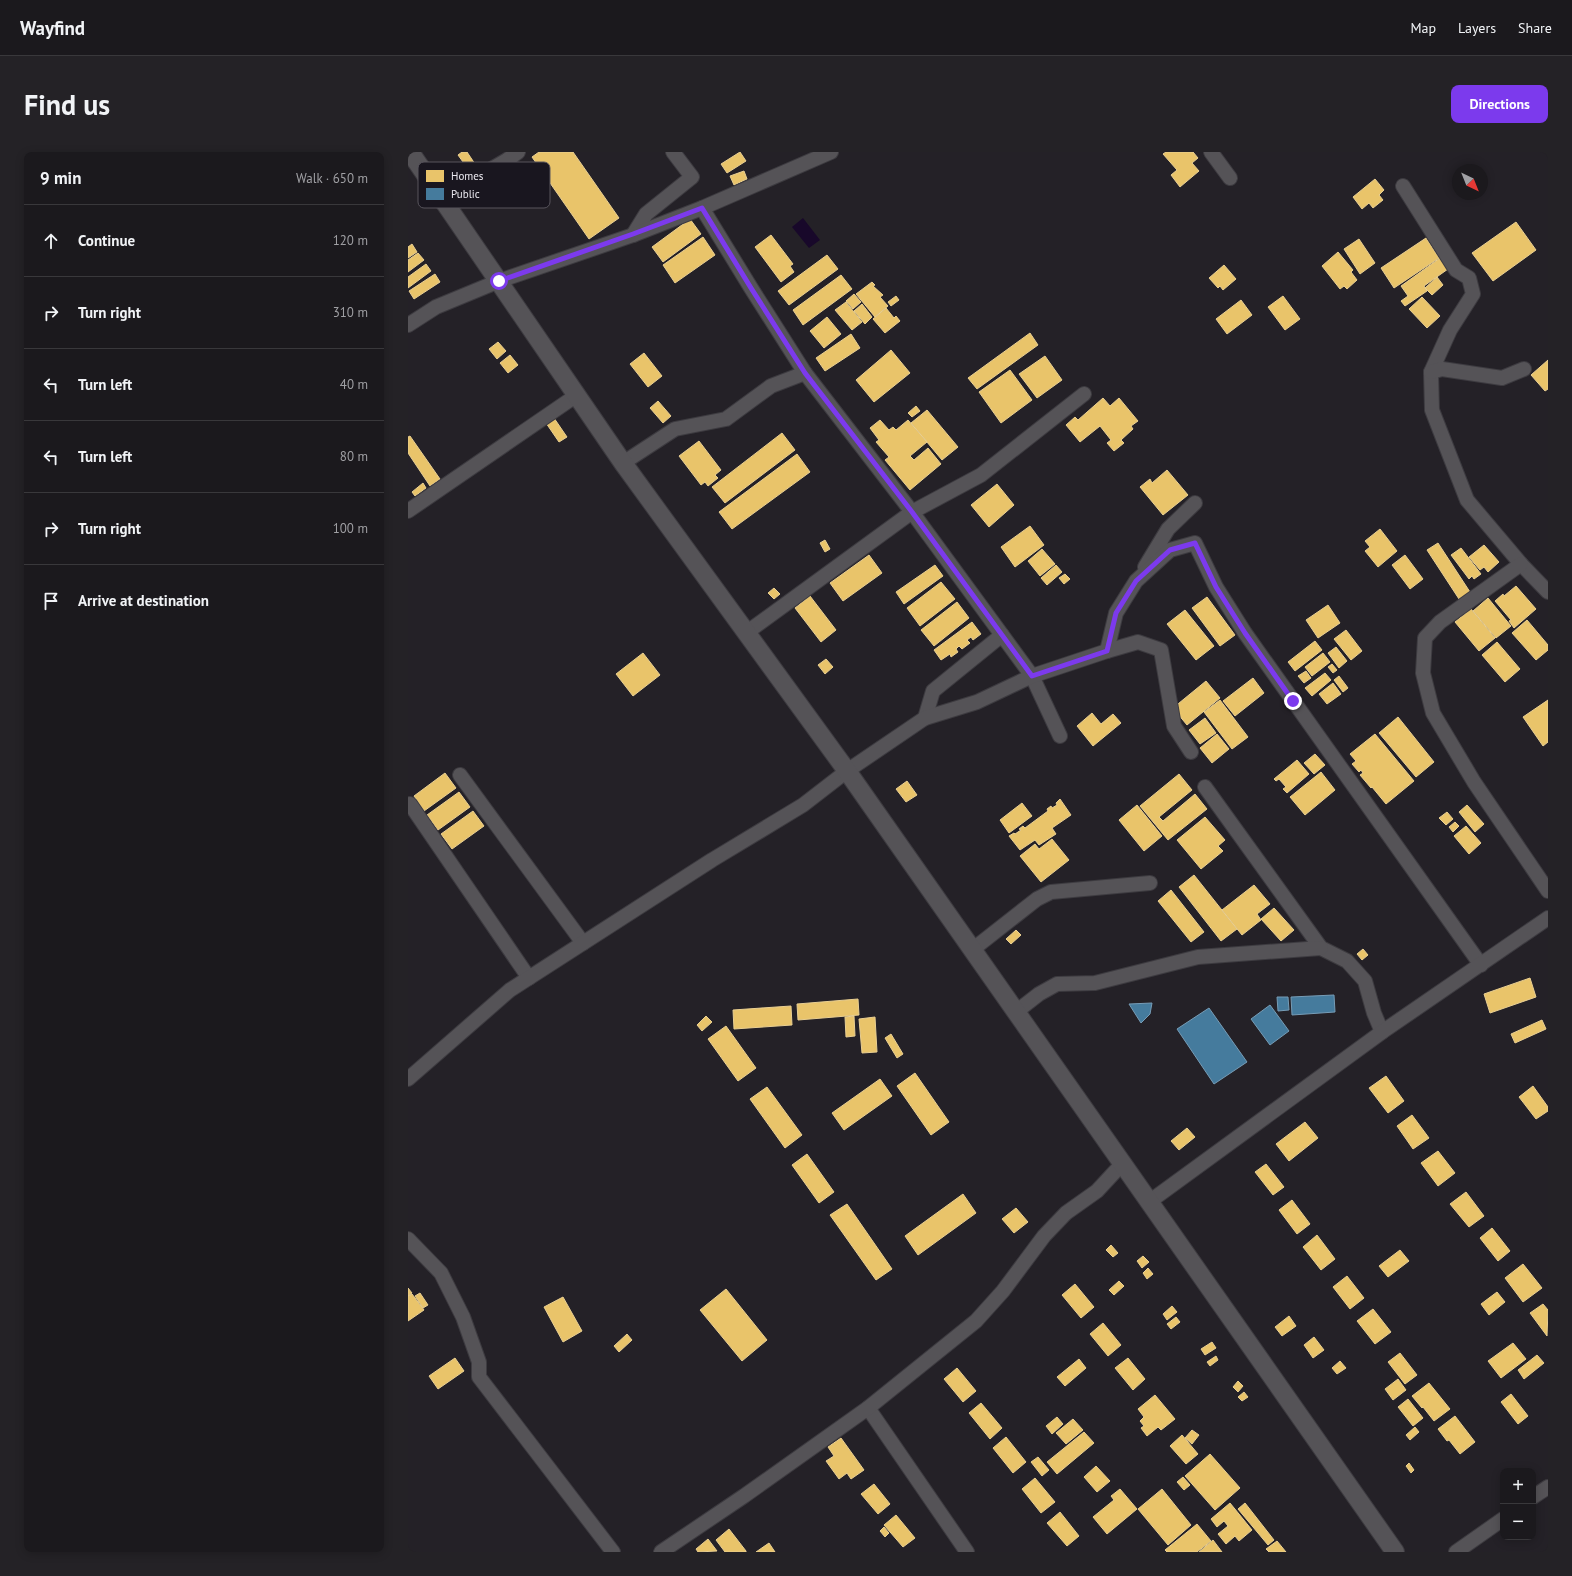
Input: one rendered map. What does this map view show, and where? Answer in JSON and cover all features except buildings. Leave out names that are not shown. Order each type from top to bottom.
[{"type":"street","points":[[410,152],[418,164]]},
{"type":"street","points":[[504,162],[518,152]]},
{"type":"street","points":[[633,234],[646,214],[692,177],[674,152]]},
{"type":"street","points":[[408,325],[436,307],[499,281],[702,208],[831,152]]},
{"type":"street","points":[[1212,152],[1230,178]]},
{"type":"street","points":[[1403,186],[1456,270],[1469,278],[1473,294],[1450,330],[1431,372],[1432,410],[1467,500],[1521,564],[1548,592]]},
{"type":"street","points":[[449,208],[623,463],[847,771],[1395,1552]]},
{"type":"street","points":[[702,208],[805,373],[912,512],[1032,676],[1060,736]]},
{"type":"street","points":[[1431,372],[1442,370],[1502,378],[1524,369]]},
{"type":"street","points":[[623,463],[675,429],[726,419],[771,386],[805,373]]},
{"type":"street","points":[[746,633],[912,512],[981,475],[1084,394]]},
{"type":"street","points":[[408,511],[577,395]]},
{"type":"street","points":[[1107,651],[1116,613],[1168,529],[1195,503]]},
{"type":"street","points":[[1136,581],[1170,550],[1195,543],[1216,587],[1245,633],[1481,965]]},
{"type":"street","points":[[1521,564],[1440,622],[1425,638],[1423,673],[1433,713],[1474,782],[1548,892]]},
{"type":"street","points":[[925,718],[933,691],[1002,635]]},
{"type":"street","points":[[408,1079],[510,990],[712,860],[803,805],[847,771],[925,718],[977,702],[1032,676],[1138,642],[1161,650],[1174,726],[1191,752]]},
{"type":"street","points":[[460,775],[583,943]]},
{"type":"street","points":[[1205,787],[1321,948],[1347,961],[1365,981],[1374,1013],[1382,1032]]},
{"type":"street","points":[[410,804],[529,978]]},
{"type":"street","points":[[972,950],[1037,899],[1051,892],[1150,883]]},
{"type":"street","points":[[1149,1202],[1382,1032],[1548,918]]},
{"type":"street","points":[[1016,1012],[1039,994],[1057,984],[1095,983],[1198,957],[1321,948]]},
{"type":"street","points":[[661,1552],[744,1496],[868,1408],[976,1321],[1003,1291],[1044,1236],[1066,1213],[1097,1191],[1122,1164]]},
{"type":"street","points":[[408,1240],[441,1273],[463,1317],[479,1362],[479,1377],[613,1552]]},
{"type":"street","points":[[868,1408],[967,1552]]},
{"type":"street","points":[[1536,1495],[1548,1487]]},
{"type":"street","points":[[1456,1552],[1500,1521]]},
{"type":"shaded area","points":[[803,218],[820,240],[809,248],[792,227]]},
{"type":"route","points":[[499,281],[702,208],[805,373],[862,445],[1032,676],[1107,651],[1116,613],[1136,581],[1170,550],[1195,543],[1216,587],[1245,633],[1293,701]]}]
